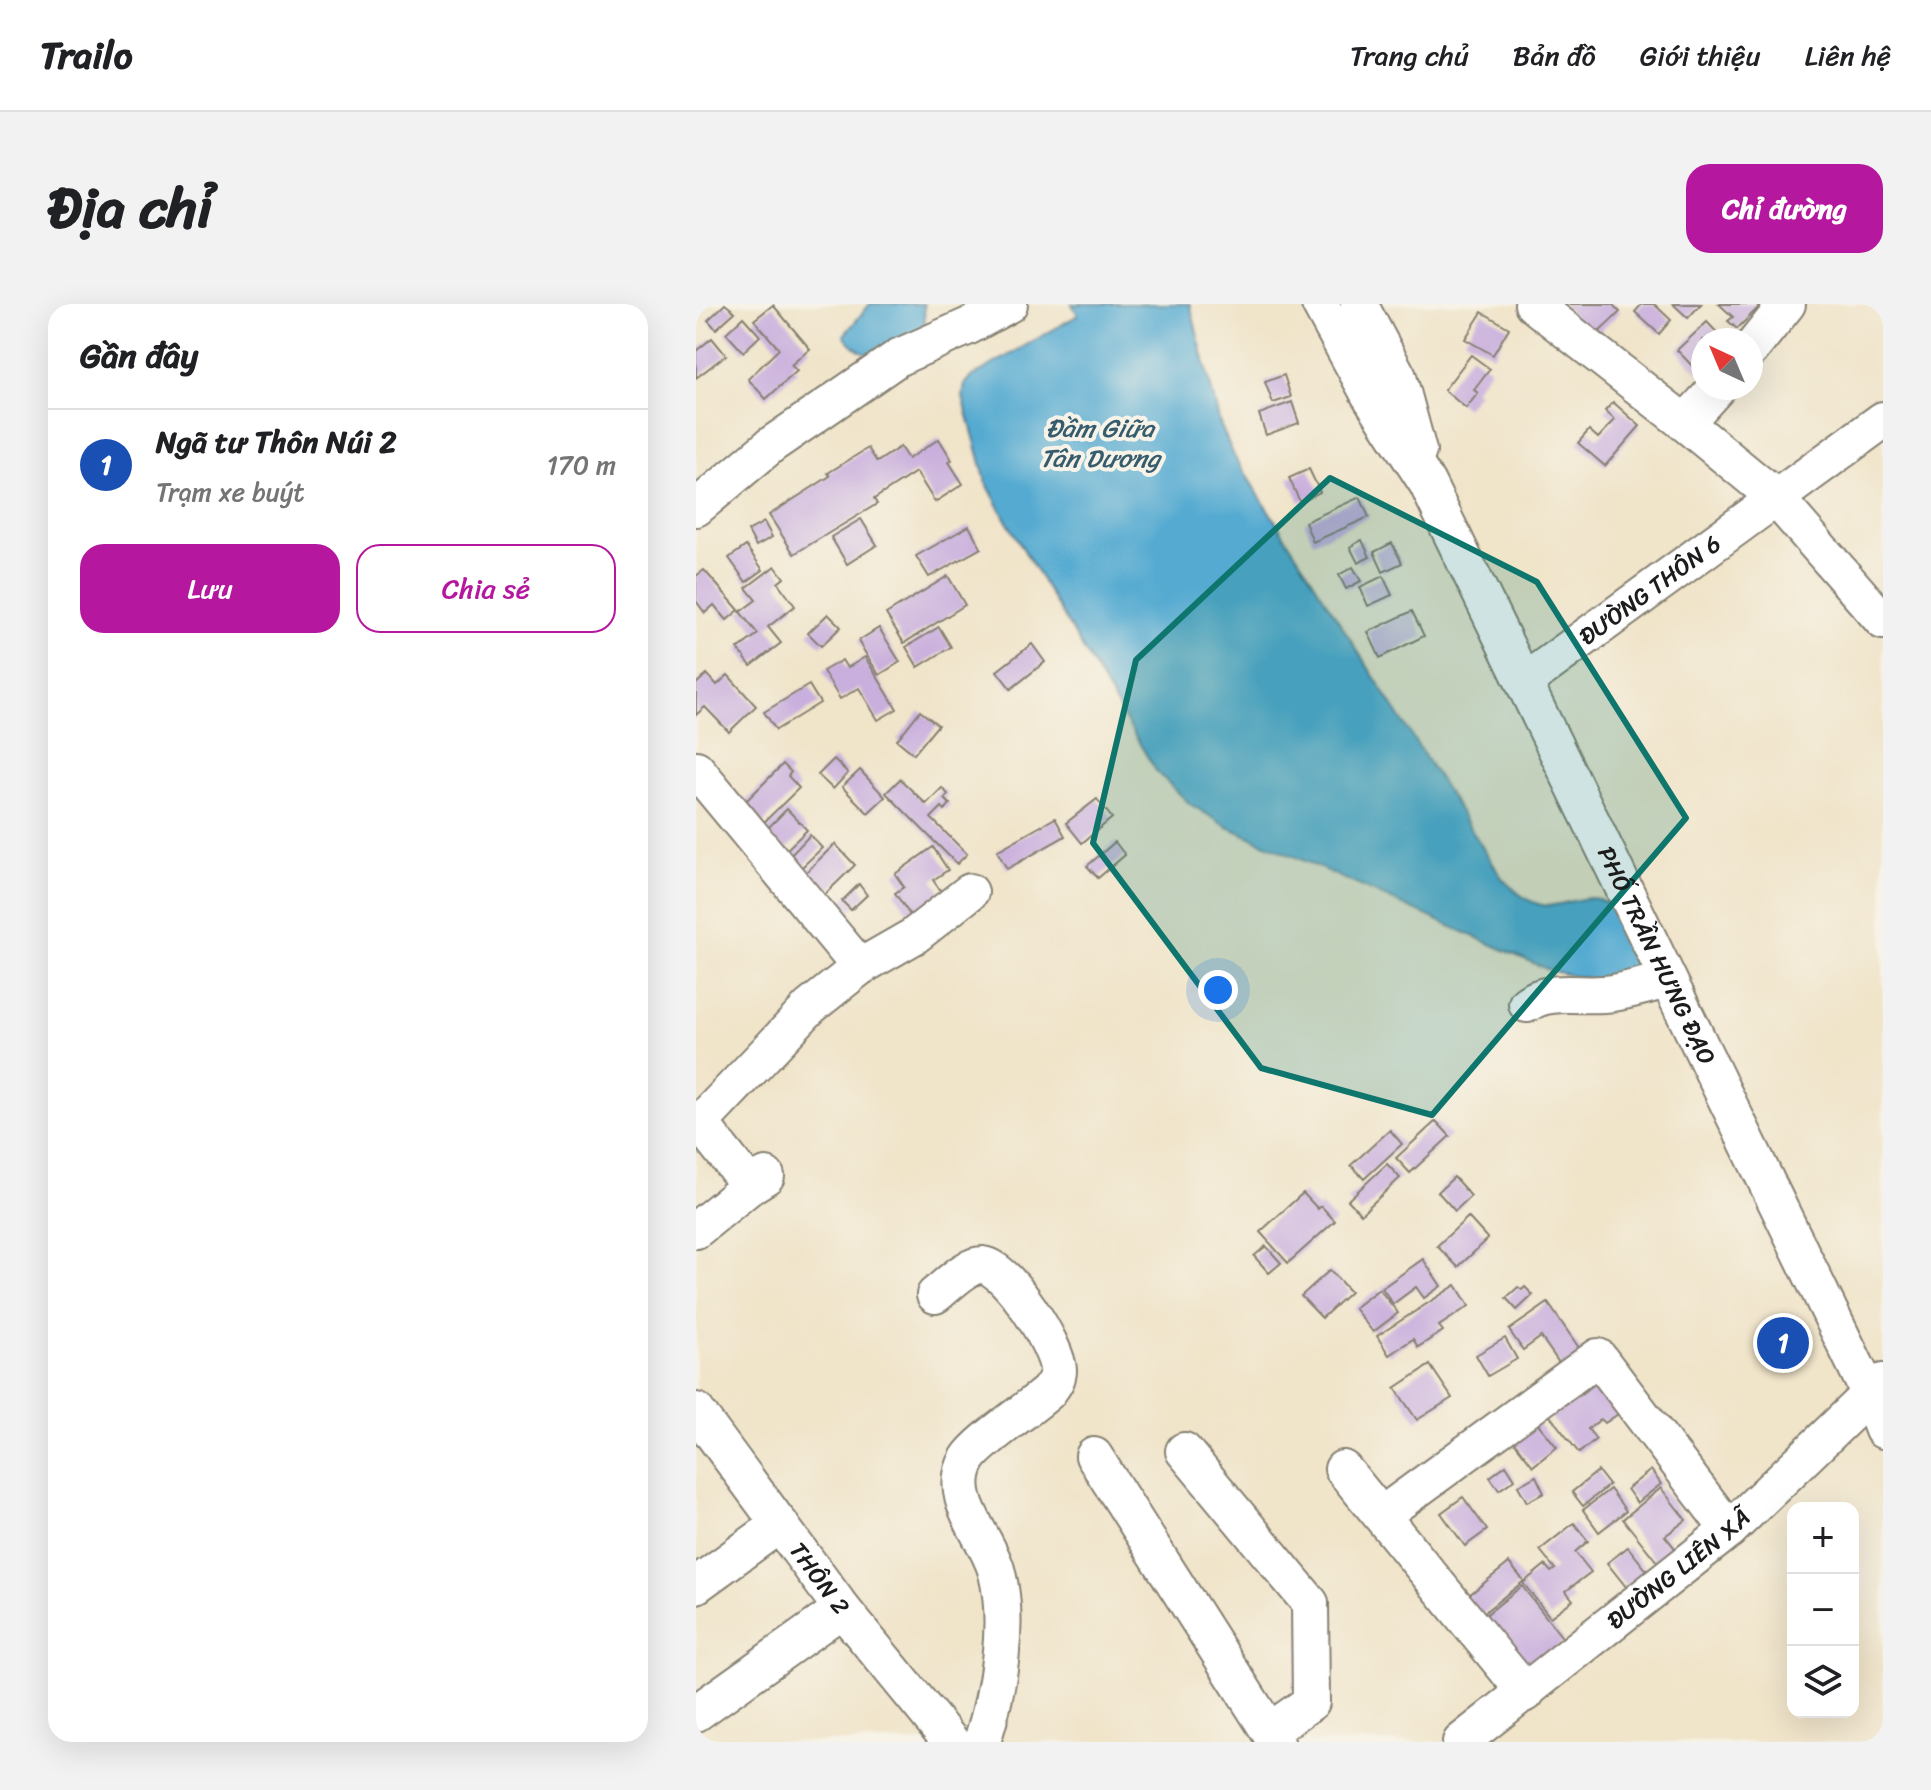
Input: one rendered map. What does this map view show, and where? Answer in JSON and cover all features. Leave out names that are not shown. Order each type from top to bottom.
[{"type":"street","points":[[696,508],[771,445],[961,315],[1009,304]]},
{"type":"street","name":"PHỐ TRẦN HƯNG ĐẠO","points":[[1320,304],[1369,394],[1427,483],[1668,980],[1876,1387],[1883,1430]]},
{"type":"street","name":"PHỐ TRẦN HƯNG ĐẠO","points":[[1359,304],[1398,377],[1427,483]]},
{"type":"street","points":[[1533,304],[1775,497],[1883,621]]},
{"type":"street","points":[[1763,334],[1787,304]]},
{"type":"street","points":[[1685,423],[1706,400]]},
{"type":"street","name":"ĐƯỜNG THÔN 6","points":[[1524,682],[1883,420]]},
{"type":"street","points":[[696,769],[860,967]]},
{"type":"street","points":[[696,1230],[758,1181],[698,1125],[810,1007],[860,967],[914,936],[970,892]]},
{"type":"street","points":[[1527,1004],[1546,994],[1584,996],[1613,993],[1668,980]]},
{"type":"street","points":[[935,1295],[971,1268],[982,1265],[992,1269],[1036,1317],[1058,1369],[1057,1380],[1048,1392],[969,1457],[960,1485],[971,1520],[991,1555],[1002,1595],[1002,1642],[982,1742]]},
{"type":"street","points":[[1383,1514],[1598,1357],[1729,1530]]},
{"type":"street","name":"ĐƯỜNG LIÊN XÃ","points":[[1461,1742],[1729,1530],[1876,1387]]},
{"type":"street","name":"THÔN 2","points":[[696,1411],[842,1609],[951,1742]]},
{"type":"street","points":[[1094,1456],[1273,1737],[1311,1702],[1310,1603],[1184,1451]]},
{"type":"street","points":[[1343,1469],[1383,1514],[1526,1693]]},
{"type":"street","points":[[696,1585],[780,1524]]},
{"type":"street","points":[[696,1713],[842,1609]]},
{"type":"highlighted area","points":[[1330,478],[1537,582],[1686,818],[1432,1115],[1261,1068],[1093,843],[1136,660]]},
{"type":"water","points":[[870,304],[924,304],[925,324],[906,342],[886,353],[865,353],[844,335]]},
{"type":"water","name":"Đầm Giữa Tân Dương","points":[[1072,304],[1190,304],[1220,424],[1234,456],[1502,878],[1514,890],[1538,904],[1555,905],[1591,898],[1606,903],[1620,923],[1636,966],[1630,974],[1597,980],[1549,970],[1228,827],[1190,804],[1156,771],[986,482],[963,397],[965,384],[973,376],[1078,315]]},
{"type":"building","points":[[725,304],[735,312],[716,329],[708,320]]},
{"type":"building","points":[[1562,304],[1612,304],[1620,312],[1594,337]]},
{"type":"building","points":[[1642,304],[1654,304],[1671,320],[1659,334],[1635,312]]},
{"type":"building","points":[[1673,304],[1701,304],[1688,318]]},
{"type":"building","points":[[1719,304],[1756,304],[1759,307],[1738,328],[1728,321],[1733,317]]},
{"type":"building","points":[[773,305],[810,349],[791,365],[797,371],[766,399],[748,379],[779,349],[754,320]]},
{"type":"building","points":[[1482,312],[1509,328],[1493,355],[1465,339]]},
{"type":"building","points":[[743,317],[760,336],[743,352],[726,333]]},
{"type":"building","points":[[1691,337],[1691,365],[1677,350]]},
{"type":"building","points":[[712,338],[726,355],[696,378],[696,351]]},
{"type":"building","points":[[1471,355],[1490,369],[1474,390],[1478,393],[1466,408],[1444,390]]},
{"type":"building","points":[[1284,375],[1291,397],[1273,403],[1265,382]]},
{"type":"building","points":[[1292,402],[1299,423],[1266,435],[1259,414]]},
{"type":"building","points":[[1613,402],[1640,426],[1605,466],[1578,443],[1589,430],[1598,438],[1615,420],[1605,411]]},
{"type":"building","points":[[939,439],[963,484],[935,502],[916,472],[874,499],[877,504],[794,554],[769,515],[868,448],[877,462],[900,447],[908,459]]},
{"type":"building","points":[[1309,469],[1320,492],[1300,502],[1289,478]]},
{"type":"building","points":[[1360,497],[1369,517],[1313,542],[1305,522]]},
{"type":"building","points":[[861,519],[877,545],[847,564],[831,537]]},
{"type":"building","points":[[764,522],[772,537],[756,546],[748,531]]},
{"type":"building","points":[[969,526],[981,548],[929,577],[916,556]]},
{"type":"building","points":[[1362,540],[1370,557],[1358,563],[1350,547]]},
{"type":"building","points":[[1392,543],[1402,563],[1383,572],[1374,552]]},
{"type":"building","points":[[746,546],[763,570],[746,582],[729,558]]},
{"type":"building","points":[[775,566],[784,578],[778,583],[795,606],[768,627],[781,643],[751,666],[738,649],[758,634],[740,612],[756,600],[746,588]]},
{"type":"building","points":[[1353,567],[1361,581],[1346,589],[1339,575]]},
{"type":"building","points":[[704,570],[739,610],[727,620],[714,605],[705,613],[696,601],[696,576]]},
{"type":"building","points":[[948,576],[965,605],[904,643],[886,614]]},
{"type":"building","points":[[1383,576],[1392,595],[1368,606],[1360,587]]},
{"type":"building","points":[[1412,611],[1424,636],[1380,658],[1368,632]]},
{"type":"building","points":[[828,614],[841,627],[821,646],[808,633]]},
{"type":"building","points":[[939,627],[951,647],[918,667],[906,647]]},
{"type":"building","points":[[879,628],[900,662],[879,675],[858,641]]},
{"type":"building","points":[[1032,644],[1045,662],[1011,689],[997,671]]},
{"type":"building","points":[[865,657],[897,709],[878,720],[859,688],[840,699],[823,671],[842,660],[847,668]]},
{"type":"building","points":[[707,674],[717,685],[728,675],[756,706],[729,732],[705,707],[696,715],[696,684]]},
{"type":"building","points":[[809,685],[820,703],[776,730],[764,712]]},
{"type":"building","points":[[920,711],[938,725],[914,754],[897,740]]},
{"type":"building","points":[[834,759],[848,773],[833,789],[818,775]]},
{"type":"building","points":[[783,764],[791,772],[788,776],[799,788],[758,828],[739,808]]},
{"type":"building","points":[[860,770],[885,797],[868,813],[842,787]]},
{"type":"building","points":[[900,779],[926,804],[942,788],[948,794],[944,799],[950,804],[931,818],[967,854],[957,864],[886,793]]},
{"type":"building","points":[[1097,799],[1112,818],[1082,843],[1066,823]]},
{"type":"building","points":[[787,809],[807,830],[784,852],[764,832]]},
{"type":"building","points":[[1055,818],[1065,836],[1007,869],[997,851]]},
{"type":"building","points":[[810,835],[822,848],[800,869],[789,857]]},
{"type":"building","points":[[1115,842],[1125,855],[1098,878],[1087,866]]},
{"type":"building","points":[[835,844],[855,865],[819,900],[799,879]]},
{"type":"building","points":[[933,847],[948,870],[933,880],[942,893],[910,915],[895,893],[904,887],[895,874]]},
{"type":"building","points":[[859,884],[867,895],[851,910],[842,901]]},
{"type":"building","points":[[1436,1121],[1450,1136],[1410,1173],[1396,1158]]},
{"type":"building","points":[[1390,1130],[1402,1144],[1364,1179],[1351,1165]]},
{"type":"building","points":[[1387,1164],[1400,1178],[1361,1214],[1348,1200]]},
{"type":"building","points":[[1454,1177],[1471,1196],[1455,1211],[1438,1192]]},
{"type":"building","points":[[1303,1193],[1335,1221],[1288,1263],[1260,1232]]},
{"type":"building","points":[[1468,1217],[1488,1239],[1458,1267],[1437,1246]]},
{"type":"building","points":[[1266,1246],[1281,1263],[1269,1273],[1254,1256]]},
{"type":"building","points":[[1423,1259],[1441,1286],[1424,1298],[1416,1287],[1393,1304],[1382,1288]]},
{"type":"building","points":[[1330,1270],[1350,1292],[1322,1318],[1301,1296]]},
{"type":"building","points":[[1456,1285],[1469,1306],[1439,1326],[1443,1331],[1418,1347],[1413,1339],[1389,1355],[1377,1336]]},
{"type":"building","points":[[1518,1287],[1522,1290],[1525,1287],[1533,1295],[1517,1310],[1506,1298]]},
{"type":"building","points":[[1379,1289],[1398,1313],[1373,1332],[1354,1308]]},
{"type":"building","points":[[1548,1303],[1584,1355],[1564,1370],[1541,1337],[1523,1350],[1509,1330]]},
{"type":"building","points":[[1505,1338],[1517,1359],[1488,1376],[1476,1355]]},
{"type":"building","points":[[1430,1365],[1452,1398],[1417,1420],[1395,1388]]},
{"type":"building","points":[[1595,1384],[1618,1414],[1605,1423],[1601,1419],[1588,1429],[1596,1439],[1579,1453],[1540,1403],[1557,1390],[1568,1403]]},
{"type":"building","points":[[1531,1415],[1557,1447],[1533,1466],[1508,1434]]},
{"type":"building","points":[[1506,1465],[1515,1479],[1499,1490],[1490,1477]]},
{"type":"building","points":[[1651,1470],[1661,1484],[1637,1503],[1627,1489]]},
{"type":"building","points":[[1598,1471],[1609,1485],[1583,1506],[1572,1492]]},
{"type":"building","points":[[1536,1476],[1544,1493],[1527,1502],[1518,1486]]},
{"type":"building","points":[[1661,1488],[1686,1520],[1665,1536],[1683,1558],[1665,1572],[1623,1519]]},
{"type":"building","points":[[1610,1489],[1626,1511],[1599,1532],[1583,1510]]},
{"type":"building","points":[[1463,1497],[1487,1530],[1465,1546],[1441,1513]]},
{"type":"building","points":[[1574,1523],[1588,1541],[1575,1552],[1591,1572],[1566,1591],[1573,1600],[1550,1617],[1523,1583],[1545,1565],[1551,1572],[1555,1569],[1540,1550]]},
{"type":"building","points":[[1628,1547],[1655,1581],[1635,1598],[1607,1563]]},
{"type":"building","points":[[1509,1563],[1524,1581],[1477,1618],[1463,1600]]},
{"type":"building","points":[[1522,1586],[1564,1640],[1530,1679],[1482,1618]]},
{"type":"place","name":"Ngã tư Thôn Núi 2","points":[[1783,1343]]}]
